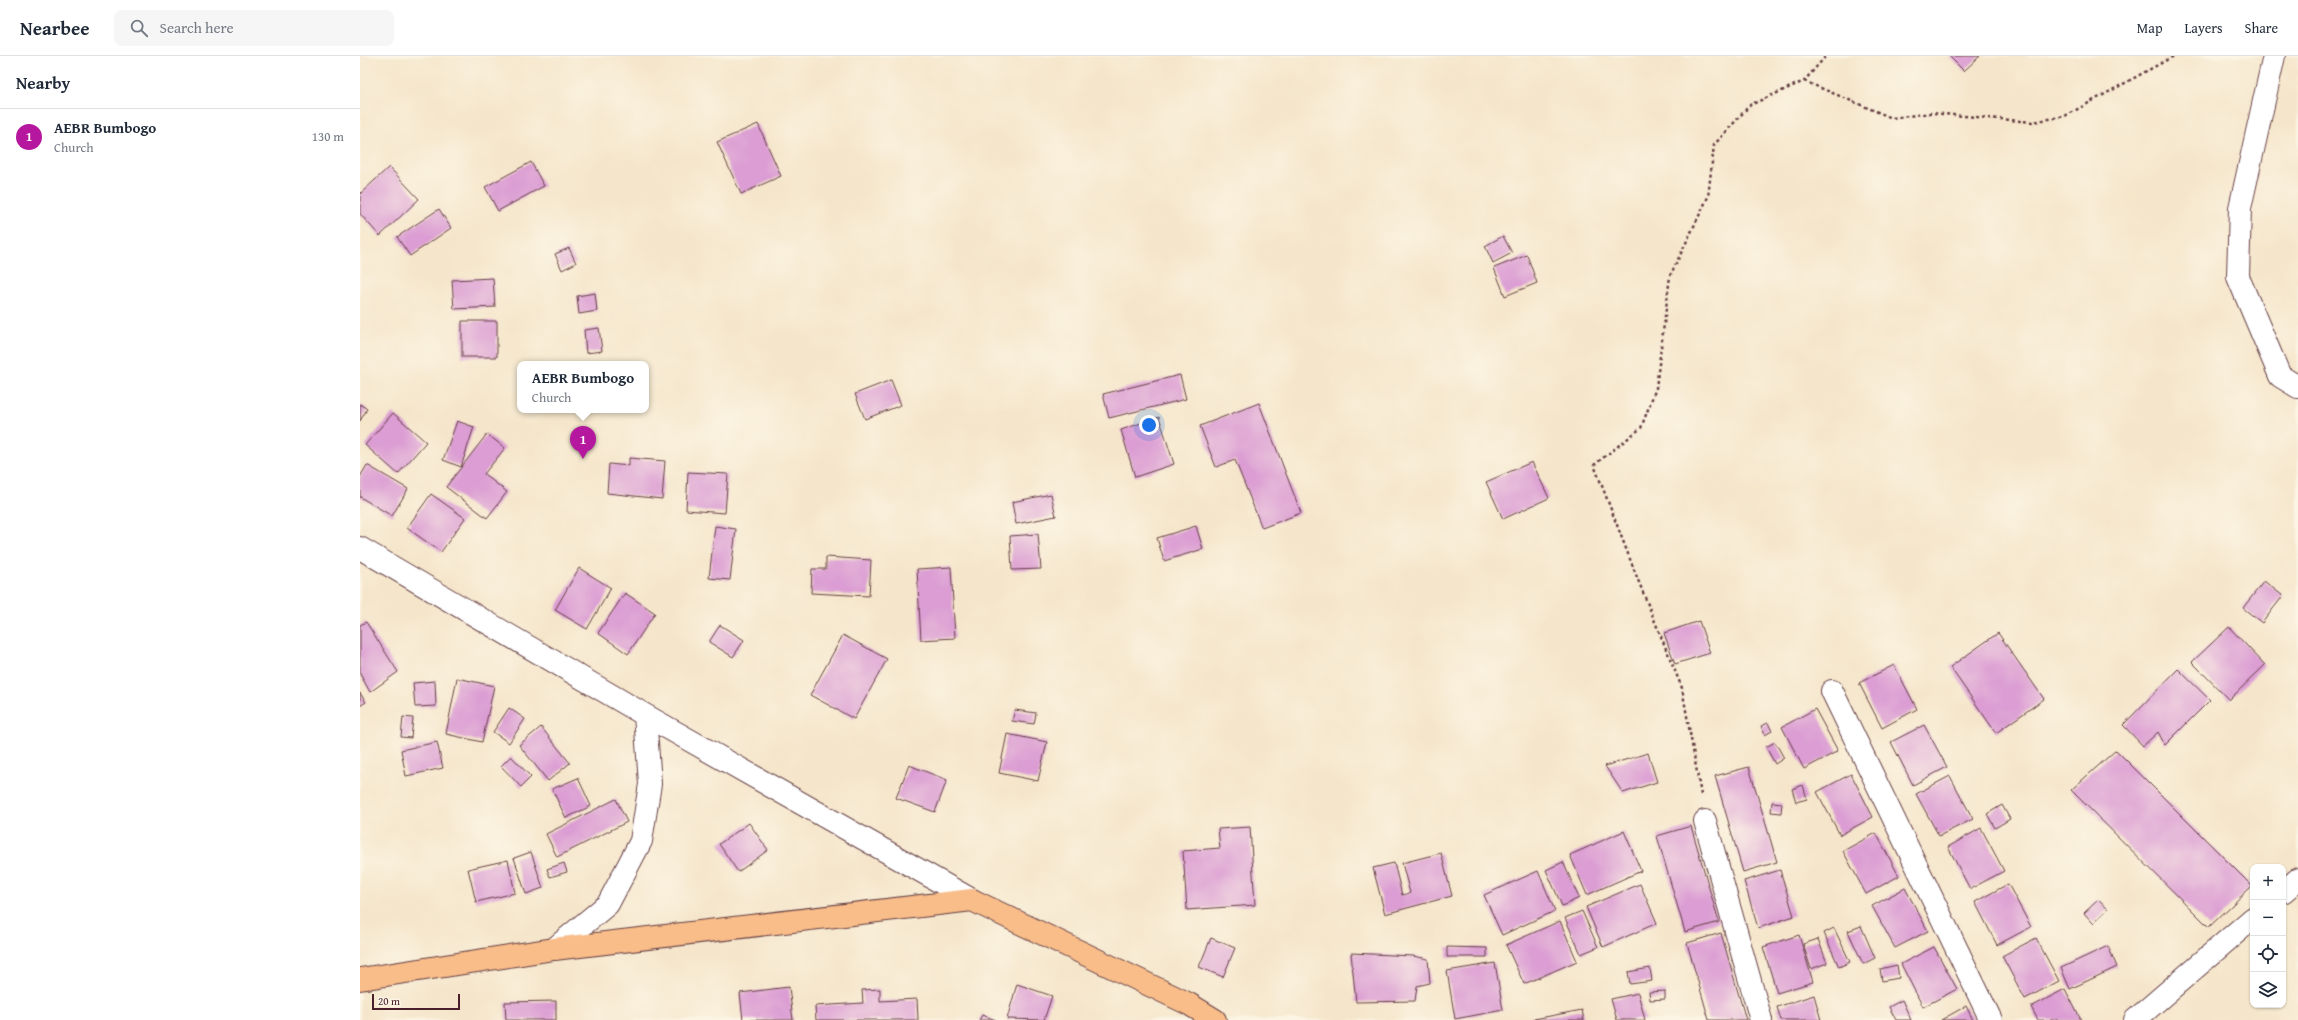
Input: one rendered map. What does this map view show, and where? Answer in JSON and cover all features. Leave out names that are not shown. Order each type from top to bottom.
[{"type":"main road","points":[[360,979],[554,949],[972,900],[1189,1004],[1216,1020]]},
{"type":"street","points":[[2274,56],[2240,208],[2238,277],[2280,376],[2298,387]]},
{"type":"street","points":[[360,548],[645,715],[972,900]]},
{"type":"street","points":[[1832,691],[1991,1020]]},
{"type":"street","points":[[554,949],[608,904],[641,841],[650,784],[645,715]]},
{"type":"street","points":[[1705,821],[1761,1020]]},
{"type":"street","points":[[2286,889],[2298,879]]},
{"type":"street","points":[[2135,1020],[2250,921]]},
{"type":"path","points":[[1705,821],[1682,688],[1638,580],[1594,465],[1641,428],[1656,388],[1670,276],[1708,197],[1714,145],[1750,105],[1804,81],[1826,56]]},
{"type":"path","points":[[1804,81],[1892,118],[1931,113],[2033,122],[2065,116],[2174,56]]},
{"type":"building","points":[[1949,56],[1980,56],[1964,71]]},
{"type":"building","points":[[758,124],[781,176],[741,194],[717,142]]},
{"type":"building","points":[[531,162],[544,186],[498,211],[485,187]]},
{"type":"building","points":[[389,167],[419,199],[380,236],[360,214],[360,194]]},
{"type":"building","points":[[439,209],[451,228],[410,256],[397,237]]},
{"type":"building","points":[[1503,236],[1512,253],[1493,263],[1485,246]]},
{"type":"building","points":[[569,248],[576,263],[562,270],[555,254]]},
{"type":"building","points":[[1527,255],[1537,283],[1505,296],[1494,268]]},
{"type":"building","points":[[493,278],[495,307],[454,309],[452,280]]},
{"type":"building","points":[[595,293],[597,311],[579,314],[577,296]]},
{"type":"building","points":[[462,321],[497,321],[497,357],[462,357]]},
{"type":"building","points":[[599,328],[602,351],[586,353],[584,330]]},
{"type":"building","points":[[1180,375],[1186,399],[1109,418],[1103,394]]},
{"type":"building","points":[[891,380],[901,405],[865,419],[855,394]]},
{"type":"building","points":[[1259,403],[1301,513],[1262,528],[1235,460],[1216,467],[1200,426]]},
{"type":"building","points":[[360,404],[367,409],[360,421]]},
{"type":"building","points":[[393,413],[426,442],[398,474],[365,445]]},
{"type":"building","points":[[1159,417],[1174,464],[1135,477],[1121,430]]},
{"type":"building","points":[[457,421],[474,427],[461,467],[443,460]]},
{"type":"building","points":[[487,434],[505,448],[484,474],[507,492],[487,518],[446,487]]},
{"type":"building","points":[[629,458],[665,461],[662,499],[607,493],[609,464],[629,466]]},
{"type":"building","points":[[1532,462],[1549,498],[1503,519],[1486,482]]},
{"type":"building","points":[[367,465],[408,489],[392,516],[360,497],[360,477]]},
{"type":"building","points":[[688,472],[728,474],[725,513],[686,510]]},
{"type":"building","points":[[431,494],[465,518],[441,552],[407,528]]},
{"type":"building","points":[[1051,494],[1056,516],[1016,524],[1012,502]]},
{"type":"building","points":[[715,526],[736,529],[730,580],[709,578]]},
{"type":"building","points":[[1196,526],[1203,549],[1164,561],[1157,538]]},
{"type":"building","points":[[1038,534],[1041,569],[1012,570],[1010,536]]},
{"type":"building","points":[[826,557],[871,560],[869,596],[811,593],[812,569],[826,569]]},
{"type":"building","points":[[951,567],[955,638],[921,640],[917,569]]},
{"type":"building","points":[[579,568],[611,588],[587,629],[555,610]]},
{"type":"building","points":[[2264,581],[2283,596],[2262,623],[2243,608]]},
{"type":"building","points":[[625,593],[655,613],[628,654],[598,633]]},
{"type":"building","points":[[1699,621],[1710,653],[1675,664],[1664,633]]},
{"type":"building","points":[[366,622],[398,672],[370,692],[360,674],[360,625]]},
{"type":"building","points":[[720,625],[744,640],[733,657],[709,642]]},
{"type":"building","points":[[2229,627],[2265,665],[2229,700],[2192,662]]},
{"type":"building","points":[[1998,633],[2044,699],[1996,733],[1950,667]]},
{"type":"building","points":[[843,635],[887,659],[854,719],[810,695]]},
{"type":"building","points":[[1894,665],[1917,709],[1882,728],[1859,683]]},
{"type":"building","points":[[2178,669],[2210,700],[2165,745],[2158,732],[2143,746],[2123,725]]},
{"type":"building","points":[[457,678],[494,686],[482,742],[446,734]]},
{"type":"building","points":[[435,681],[436,706],[415,707],[413,683]]},
{"type":"building","points":[[360,693],[366,702],[360,706]]},
{"type":"building","points":[[509,708],[525,719],[509,743],[493,732]]},
{"type":"building","points":[[1815,709],[1838,751],[1804,769],[1782,727]]},
{"type":"building","points":[[1015,710],[1036,713],[1034,724],[1012,721]]},
{"type":"building","points":[[403,717],[413,718],[411,738],[401,737]]},
{"type":"building","points":[[1768,723],[1772,731],[1765,735],[1761,726]]},
{"type":"building","points":[[1924,725],[1947,767],[1913,785],[1891,742]]},
{"type":"building","points":[[541,727],[570,763],[548,781],[519,745]]},
{"type":"building","points":[[1007,734],[1047,742],[1038,781],[999,773]]},
{"type":"building","points":[[437,742],[443,768],[406,776],[401,750]]},
{"type":"building","points":[[1775,742],[1784,758],[1775,764],[1766,747]]},
{"type":"building","points":[[2116,750],[2250,884],[2250,888],[2209,927],[2071,790]]},
{"type":"building","points":[[1648,753],[1657,782],[1623,793],[1605,766]]},
{"type":"building","points":[[511,756],[531,777],[521,787],[501,766]]},
{"type":"building","points":[[909,765],[947,780],[935,812],[896,798]]},
{"type":"building","points":[[1749,767],[1777,862],[1743,872],[1715,776]]},
{"type":"building","points":[[1851,774],[1873,817],[1840,835],[1817,792]]},
{"type":"building","points":[[1950,776],[1973,819],[1939,836],[1916,794]]},
{"type":"building","points":[[578,778],[591,806],[566,818],[552,789]]},
{"type":"building","points":[[1803,785],[1807,799],[1796,802],[1792,789]]},
{"type":"building","points":[[616,799],[627,822],[557,857],[546,834]]},
{"type":"building","points":[[1772,802],[1782,803],[1781,813],[1771,812]]},
{"type":"building","points":[[2002,805],[2010,819],[1995,828],[1987,814]]},
{"type":"building","points":[[749,823],[768,850],[738,872],[719,844]]},
{"type":"building","points":[[1691,826],[1719,922],[1685,932],[1657,836]]},
{"type":"building","points":[[1250,827],[1255,905],[1187,910],[1183,851],[1220,848],[1218,829]]},
{"type":"building","points":[[1981,828],[2004,871],[1970,889],[1948,847]]},
{"type":"building","points":[[1624,831],[1641,871],[1587,895],[1570,855]]},
{"type":"building","points":[[1876,833],[1899,876],[1866,894],[1843,851]]},
{"type":"building","points":[[531,852],[543,888],[526,894],[514,858]]},
{"type":"building","points":[[1441,853],[1452,896],[1385,914],[1373,868],[1394,863],[1402,895],[1410,893],[1402,863]]},
{"type":"building","points":[[508,860],[515,893],[476,902],[468,869]]},
{"type":"building","points":[[1563,862],[1579,898],[1562,906],[1546,870]]},
{"type":"building","points":[[564,863],[567,872],[550,877],[547,869]]},
{"type":"building","points":[[1780,870],[1794,916],[1758,928],[1744,881]]},
{"type":"building","points":[[1538,871],[1555,911],[1502,935],[1484,895]]},
{"type":"building","points":[[1640,884],[1657,923],[1603,947],[1586,907]]},
{"type":"building","points":[[2008,884],[2031,927],[1997,945],[1975,902]]},
{"type":"building","points":[[1905,888],[1928,931],[1895,948],[1872,906]]},
{"type":"building","points":[[2098,900],[2108,909],[2093,923],[2084,913]]},
{"type":"building","points":[[1582,911],[1598,947],[1581,954],[1565,918]]},
{"type":"building","points":[[1560,921],[1577,961],[1524,984],[1506,945]]},
{"type":"building","points":[[1861,926],[1875,958],[1863,964],[1848,931]]},
{"type":"building","points":[[1834,928],[1850,962],[1839,967],[1824,933]]},
{"type":"building","points":[[1721,933],[1746,1020],[1709,1020],[1687,943]]},
{"type":"building","points":[[1799,935],[1813,982],[1777,993],[1763,947]]},
{"type":"building","points":[[1211,938],[1235,948],[1223,977],[1199,967]]},
{"type":"building","points":[[2036,938],[2059,981],[2025,999],[2002,956]]},
{"type":"building","points":[[1818,939],[1827,963],[1811,969],[1803,944]]},
{"type":"building","points":[[2108,946],[2117,967],[2070,989],[2061,968]]},
{"type":"building","points":[[1447,947],[1487,948],[1487,957],[1447,957]]},
{"type":"building","points":[[1934,947],[1957,989],[1923,1007],[1901,964]]},
{"type":"building","points":[[1351,953],[1413,956],[1428,959],[1430,983],[1417,986],[1415,1001],[1356,1002]]},
{"type":"building","points":[[1495,963],[1503,1010],[1455,1019],[1447,971]]},
{"type":"building","points":[[1897,965],[1899,978],[1882,981],[1880,969]]},
{"type":"building","points":[[1650,968],[1652,981],[1630,984],[1628,972]]},
{"type":"building","points":[[1017,984],[1052,996],[1044,1020],[1007,1019]]},
{"type":"building","points":[[789,987],[793,1020],[743,1020],[740,993]]},
{"type":"building","points":[[880,989],[880,1001],[917,999],[918,1020],[816,1020],[815,1006],[863,1003],[862,990]]},
{"type":"building","points":[[2065,989],[2081,1020],[2038,1020],[2031,1007]]},
{"type":"building","points":[[1665,991],[1665,999],[1650,1000],[1649,992]]},
{"type":"building","points":[[1638,993],[1645,1020],[1617,1020],[1611,999]]},
{"type":"building","points":[[1814,995],[1821,1020],[1781,1020],[1777,1007]]},
{"type":"building","points":[[1902,1000],[1911,1020],[1896,1020],[1889,1007]]},
{"type":"building","points":[[556,1001],[556,1020],[506,1020],[505,1002]]},
{"type":"building","points":[[1966,1006],[1973,1020],[1941,1020]]},
{"type":"building","points":[[1582,1010],[1584,1020],[1534,1020],[1534,1019]]},
{"type":"building","points":[[982,1015],[996,1020],[979,1020]]},
{"type":"place","name":"AEBR Bumbogo","points":[[583,459]]}]
